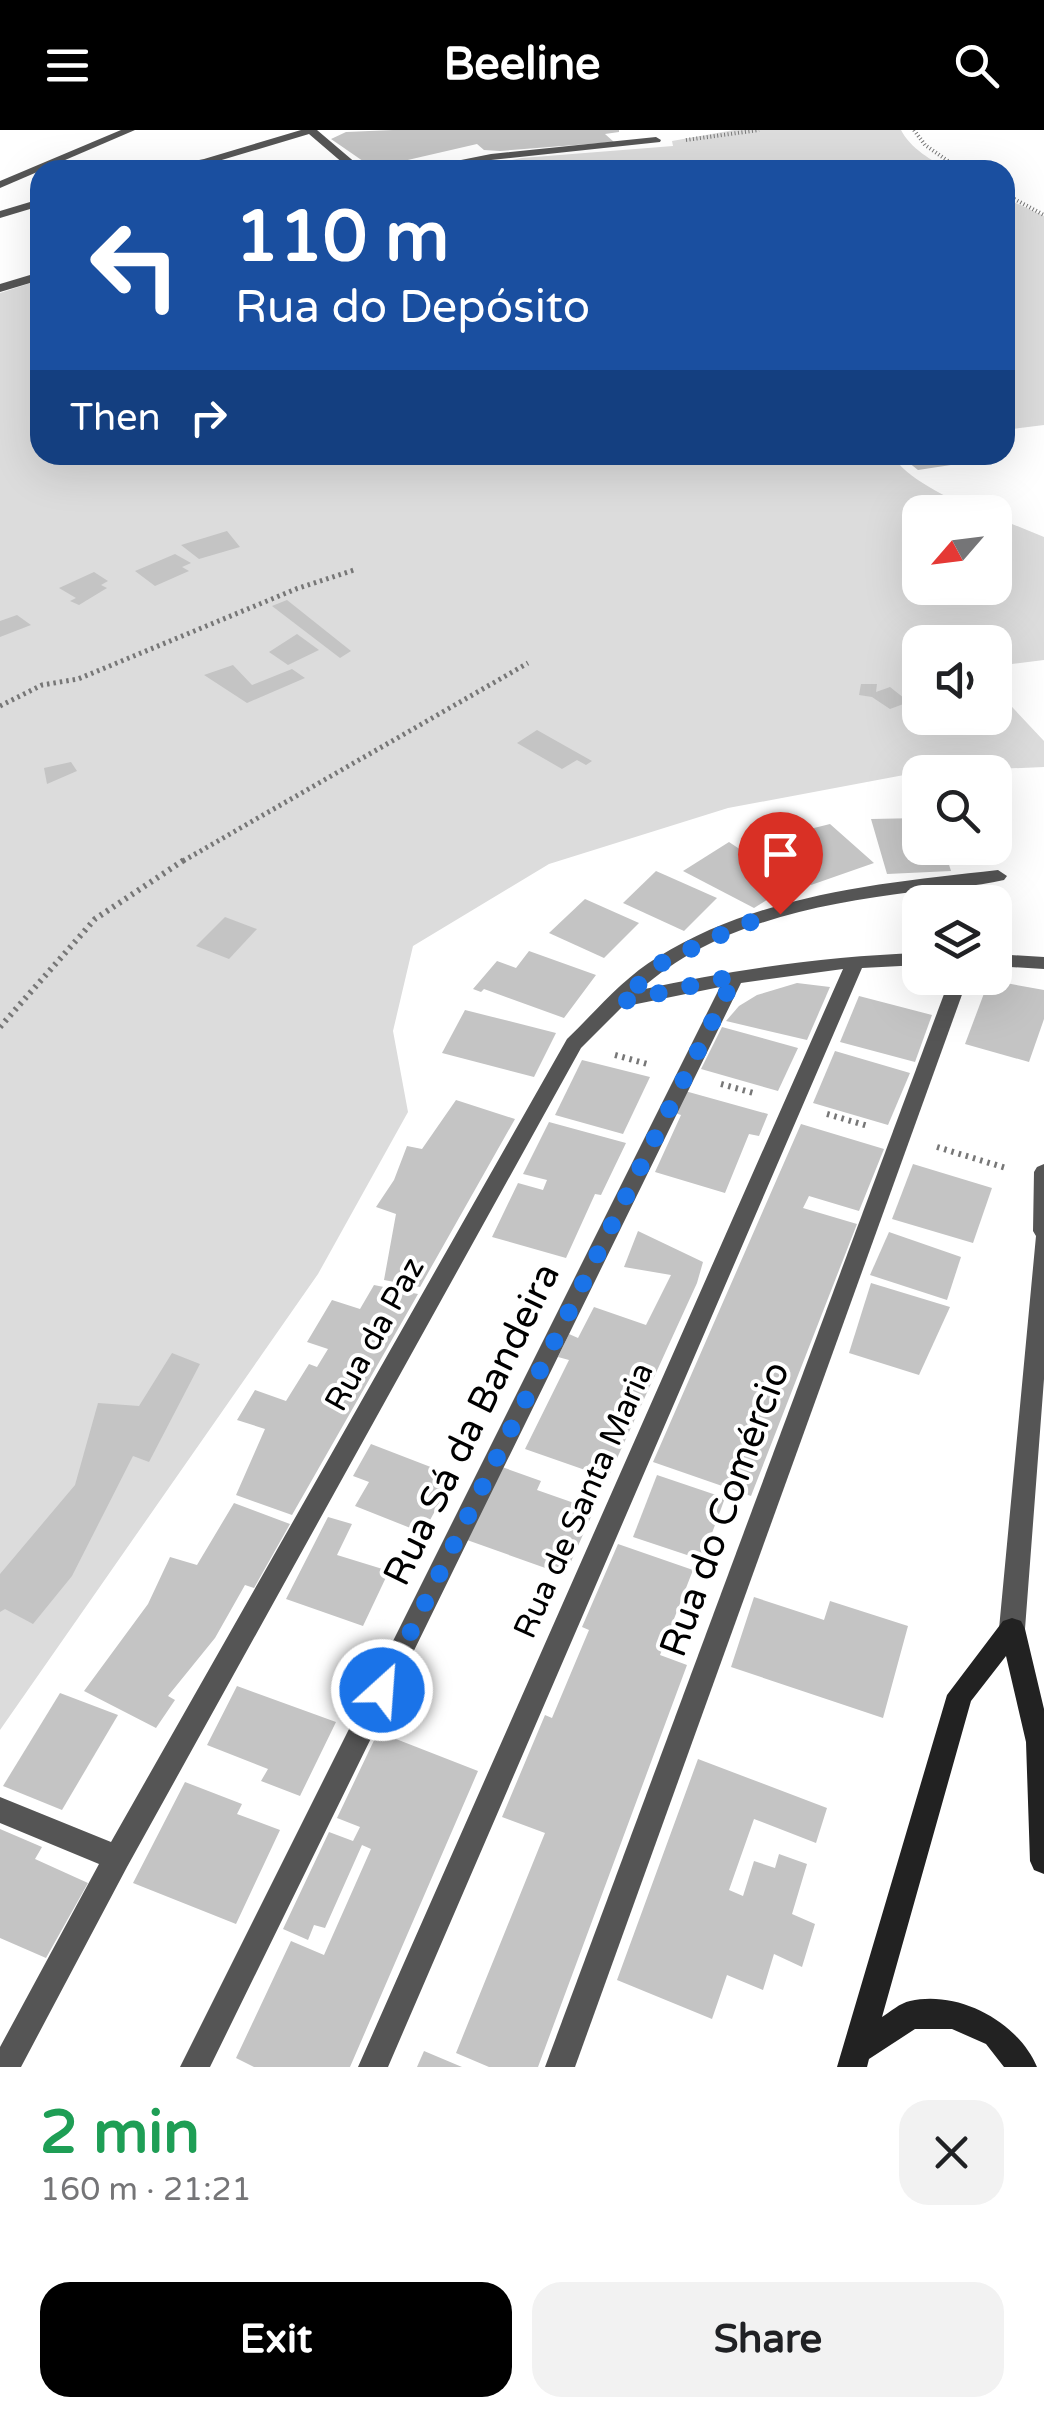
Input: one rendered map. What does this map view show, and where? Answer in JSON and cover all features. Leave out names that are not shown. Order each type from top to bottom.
[{"type":"street","points":[[59,160],[130,130]]},
{"type":"street","points":[[212,160],[311,130],[346,160]]},
{"type":"street","points":[[474,160],[656,140]]},
{"type":"street","points":[[0,185],[30,172]]},
{"type":"street","points":[[0,215],[30,205]]},
{"type":"street","points":[[0,288],[30,279]]},
{"type":"street","name":"Rua da Paz","points":[[5,2067],[574,1044],[663,962],[744,924],[850,893],[998,876]]},
{"type":"street","points":[[620,1002],[735,976],[856,960],[902,959]]},
{"type":"street","name":"Rua de Santa Maria","points":[[373,2067],[856,960]]},
{"type":"street","points":[[1012,961],[1044,962]]},
{"type":"street","name":"Rua Sá da Bandeira","points":[[195,2067],[735,976]]},
{"type":"street","name":"Rua do Comércio","points":[[560,2067],[953,995]]},
{"type":"street","points":[[1044,1172],[1044,1231]]},
{"type":"street","points":[[1044,1242],[1012,1629],[1039,1742],[1044,1861]]},
{"type":"street","points":[[855,2058],[960,1695],[1012,1629]]},
{"type":"street","points":[[0,1810],[118,1858]]},
{"type":"street","points":[[855,2058],[911,2016],[952,2015],[996,2034],[1022,2067]]},
{"type":"path","points":[[656,140],[680,141],[760,130]]},
{"type":"path","points":[[914,130],[925,145],[947,160]]},
{"type":"path","points":[[1015,199],[1044,214]]},
{"type":"path","points":[[0,706],[42,685],[78,679],[296,589],[357,569]]},
{"type":"path","points":[[0,1026],[95,919],[192,855],[528,663]]},
{"type":"shaded area","points":[[734,130],[901,130],[932,160],[512,160],[673,146],[672,141]]},
{"type":"shaded area","points":[[1015,203],[1044,216],[1044,425],[1015,429]]},
{"type":"shaded area","points":[[30,283],[30,465],[900,465],[944,495],[902,495],[902,605],[1012,605],[1012,524],[1044,537],[1044,660],[1012,664],[1012,625],[902,625],[902,735],[1012,735],[1012,707],[1044,741],[1044,767],[1012,768],[1012,755],[902,755],[902,775],[728,808],[549,864],[413,946],[393,1031],[408,1112],[318,1274],[0,1730],[0,293]]},
{"type":"building","points":[[619,130],[605,134],[614,142],[500,151],[484,150],[477,144],[408,160],[361,160],[331,139],[346,132]]},
{"type":"building","points":[[912,465],[951,465],[918,470]]},
{"type":"building","points":[[227,531],[240,547],[199,559],[181,545]]},
{"type":"building","points":[[175,554],[191,563],[182,567],[189,571],[155,586],[135,571]]},
{"type":"building","points":[[94,572],[108,581],[101,585],[107,588],[79,605],[70,601],[76,598],[59,588]]},
{"type":"building","points":[[287,600],[351,651],[340,658],[272,606]]},
{"type":"building","points":[[17,615],[31,625],[0,637],[0,621]]},
{"type":"building","points":[[297,634],[319,650],[288,665],[269,652]]},
{"type":"building","points":[[233,665],[252,685],[292,669],[305,678],[247,703],[204,675]]},
{"type":"building","points":[[861,684],[877,684],[876,692],[890,687],[902,696],[902,705],[890,709],[872,697],[859,695]]},
{"type":"building","points":[[537,730],[592,761],[586,765],[577,760],[562,769],[517,743]]},
{"type":"building","points":[[71,762],[77,771],[47,784],[44,768]]},
{"type":"building","points":[[800,817],[810,829],[830,824],[874,863],[811,885],[770,840],[764,842],[754,831]]},
{"type":"building","points":[[902,818],[902,865],[949,865],[951,871],[887,874],[871,819]]},
{"type":"building","points":[[729,842],[792,884],[754,908],[683,871]]},
{"type":"building","points":[[656,871],[717,898],[684,931],[623,903]]},
{"type":"building","points":[[585,899],[639,923],[604,958],[549,933]]},
{"type":"building","points":[[225,917],[257,929],[229,959],[196,946]]},
{"type":"building","points":[[529,951],[596,975],[564,1018],[484,989],[473,989],[497,961],[516,968]]},
{"type":"building","points":[[797,983],[830,987],[807,1040],[726,1021],[739,1006],[757,995]]},
{"type":"building","points":[[1012,984],[1044,990],[1044,1019],[1029,1062],[965,1044],[983,995],[1012,995]]},
{"type":"building","points":[[859,996],[932,1015],[915,1062],[840,1042]]},
{"type":"building","points":[[465,1010],[556,1033],[534,1077],[442,1053]]},
{"type":"building","points":[[722,1027],[798,1048],[778,1091],[701,1069]]},
{"type":"building","points":[[835,1051],[910,1073],[888,1125],[813,1103]]},
{"type":"building","points":[[582,1060],[650,1077],[623,1134],[555,1115]]},
{"type":"building","points":[[685,1091],[768,1114],[759,1136],[749,1134],[725,1193],[655,1172],[681,1115],[675,1113]]},
{"type":"building","points":[[456,1100],[515,1119],[420,1287],[384,1280],[396,1214],[376,1207],[394,1180],[407,1146],[422,1149]]},
{"type":"building","points":[[549,1122],[626,1143],[601,1195],[595,1194],[566,1258],[492,1237],[518,1183],[543,1190],[547,1180],[523,1174]]},
{"type":"building","points":[[801,1124],[884,1149],[859,1211],[809,1196],[803,1208],[857,1224],[751,1496],[653,1462]]},
{"type":"building","points":[[913,1164],[992,1188],[973,1243],[892,1219]]},
{"type":"building","points":[[638,1231],[703,1262],[608,1478],[525,1449],[569,1360],[558,1357],[569,1334],[578,1338],[594,1307],[646,1325],[671,1275],[624,1267]]},
{"type":"building","points":[[889,1232],[961,1257],[947,1300],[870,1275]]},
{"type":"building","points":[[871,1283],[950,1307],[919,1375],[849,1353]]},
{"type":"building","points":[[374,1285],[418,1294],[292,1515],[236,1495],[265,1429],[237,1420],[255,1390],[286,1401],[309,1364],[317,1367],[328,1349],[307,1342],[332,1300],[360,1309]]},
{"type":"building","points":[[172,1353],[200,1364],[149,1462],[133,1456],[72,1576],[33,1624],[5,1609],[0,1612],[0,1574],[75,1485],[98,1403],[139,1406]]},
{"type":"building","points":[[371,1444],[454,1476],[423,1533],[355,1506],[369,1482],[353,1476]]},
{"type":"building","points":[[502,1467],[541,1481],[537,1490],[594,1510],[565,1575],[467,1540]]},
{"type":"building","points":[[657,1475],[725,1498],[702,1560],[633,1537]]},
{"type":"building","points":[[234,1503],[290,1524],[254,1588],[245,1585],[215,1638],[168,1696],[175,1700],[156,1728],[84,1691],[148,1604],[170,1557],[197,1565]]},
{"type":"building","points":[[328,1517],[352,1524],[337,1555],[389,1571],[363,1626],[286,1599]]},
{"type":"building","points":[[618,1544],[693,1570],[660,1655],[687,1665],[538,2067],[489,2067],[456,2053],[545,1833],[502,1817],[545,1715],[552,1718],[589,1630],[582,1627]]},
{"type":"building","points":[[754,1597],[824,1620],[830,1601],[908,1626],[883,1718],[731,1667]]},
{"type":"building","points":[[237,1686],[336,1722],[300,1796],[261,1781],[268,1769],[207,1745]]},
{"type":"building","points":[[60,1693],[118,1715],[62,1810],[3,1786]]},
{"type":"building","points":[[378,1732],[478,1771],[350,2067],[254,2067],[236,2058],[291,1941],[324,1955],[371,1849],[362,1845],[325,1928],[314,1925],[308,1940],[283,1929],[329,1832],[353,1841],[360,1827],[337,1818]]},
{"type":"building","points":[[698,1759],[827,1808],[816,1843],[754,1819],[729,1890],[743,1896],[754,1861],[775,1868],[779,1854],[807,1864],[792,1914],[815,1924],[802,1967],[774,1954],[763,1990],[727,1975],[712,2019],[617,1980]]},
{"type":"building","points":[[185,1782],[242,1804],[237,1814],[280,1830],[236,1924],[133,1883]]},
{"type":"building","points":[[0,1829],[42,1847],[35,1859],[88,1883],[46,1958],[0,1938]]},
{"type":"building","points":[[424,2051],[462,2067],[417,2067]]},
{"type":"route","points":[[382,1690],[735,976],[620,1002],[663,962],[744,924],[780,914]]}]
